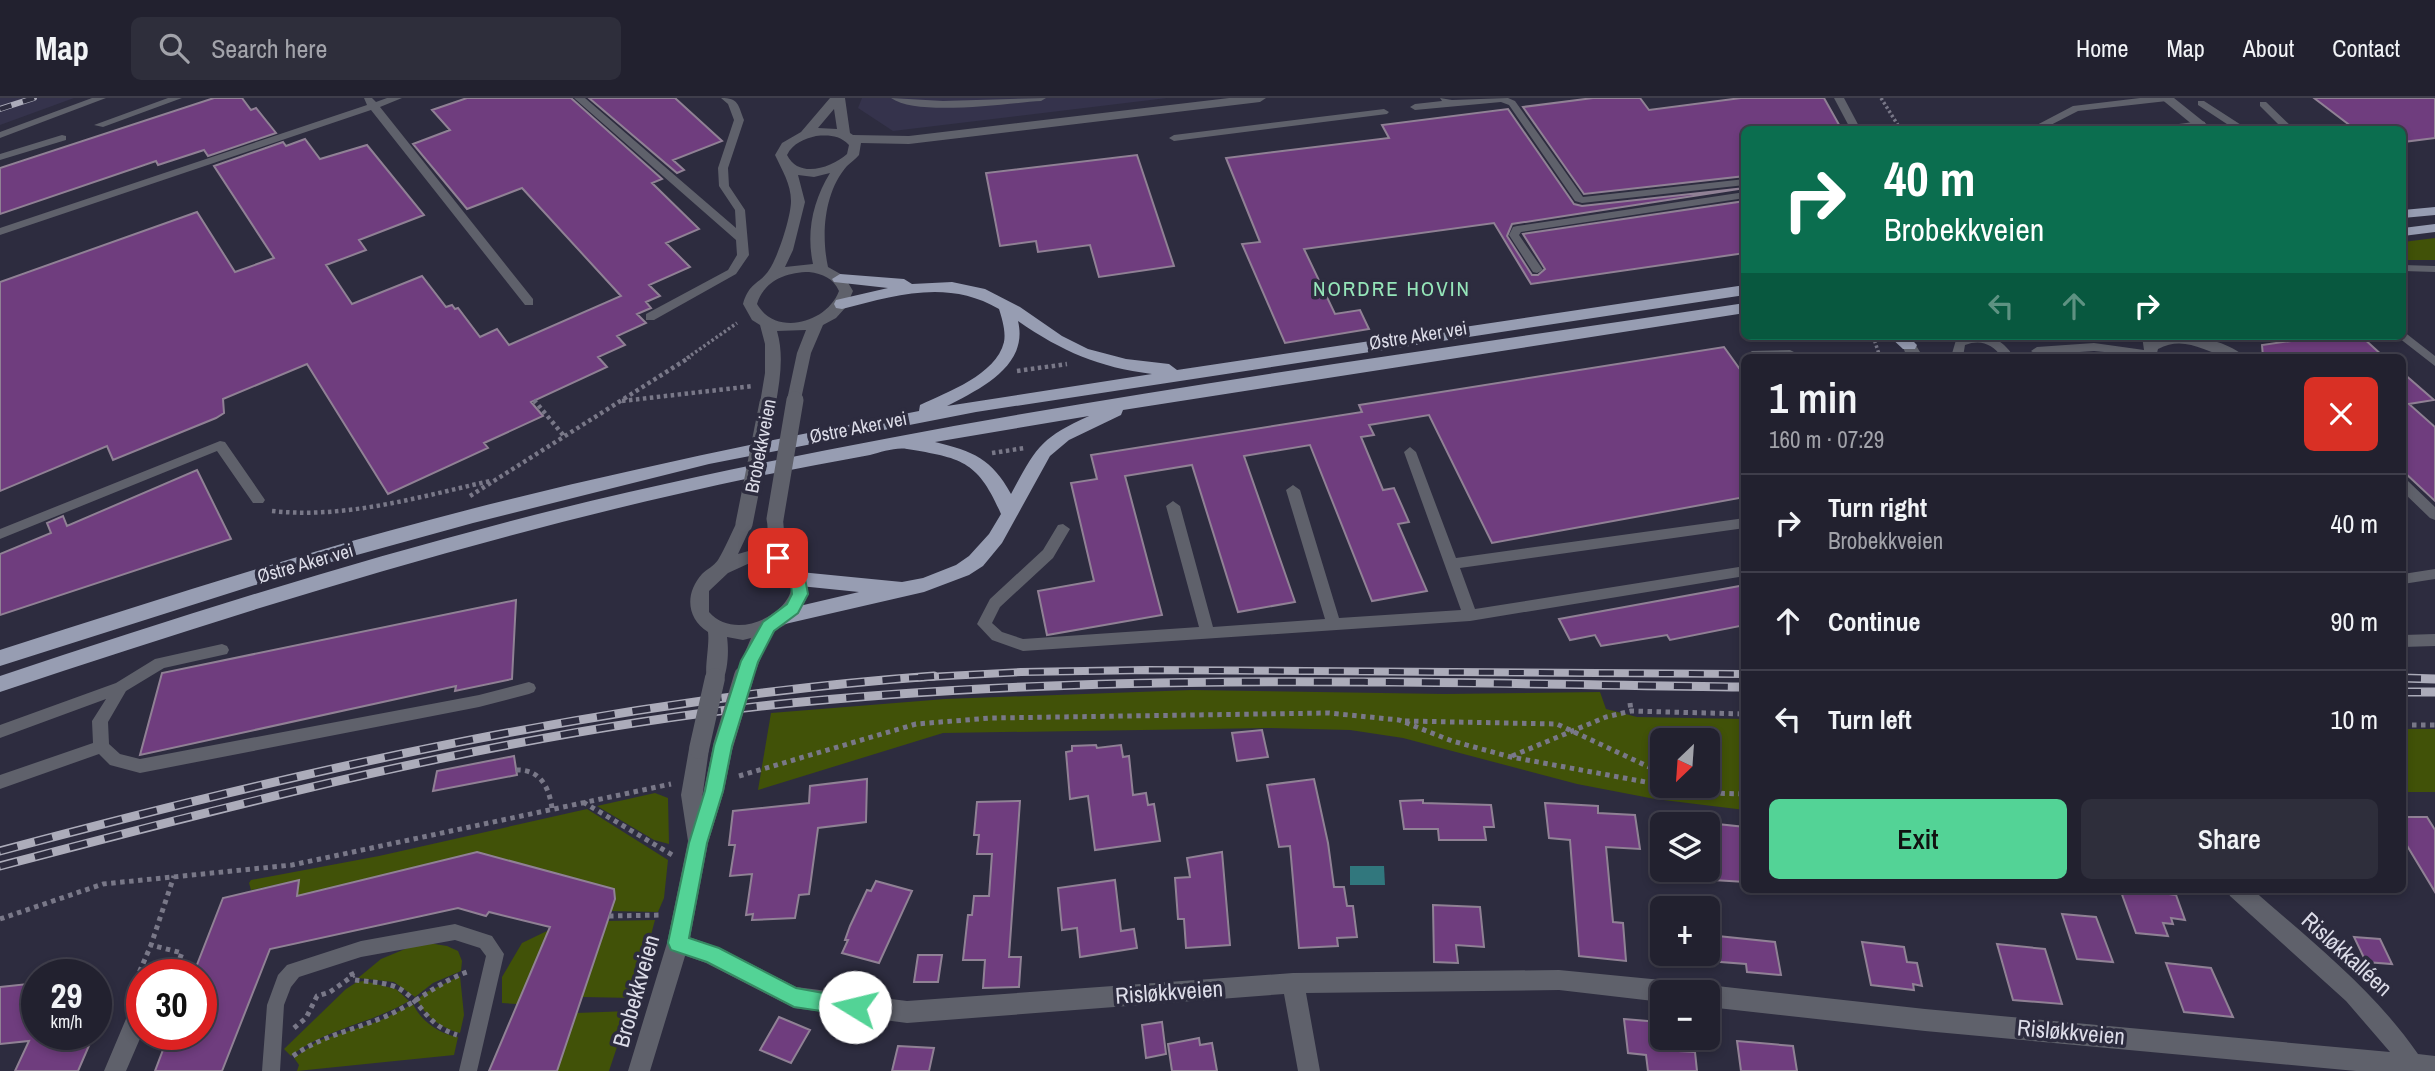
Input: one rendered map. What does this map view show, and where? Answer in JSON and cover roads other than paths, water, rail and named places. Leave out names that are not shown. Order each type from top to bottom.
[{"type":"highway","points":[[2406,214],[2435,211]]},
{"type":"highway","points":[[2406,232],[2435,228]]},
{"type":"highway","points":[[840,279],[968,289],[989,296],[1069,347],[1097,357],[1150,368],[1202,372]]},
{"type":"highway","points":[[842,304],[919,287]]},
{"type":"highway","name":"Østre Aker vei","points":[[0,657],[292,566],[473,516],[709,458],[905,419],[1741,291]]},
{"type":"highway","points":[[905,419],[969,387],[1000,363],[1012,344],[1012,325],[1007,309]]},
{"type":"highway","name":"Østre Aker vei","points":[[0,684],[190,621],[489,534],[712,480],[896,442],[1128,403],[1741,309]]},
{"type":"highway","points":[[777,621],[942,579],[976,561],[997,541],[1009,512],[1048,447],[1128,403]]},
{"type":"highway","points":[[896,442],[970,459],[986,468],[1001,488],[1009,512]]},
{"type":"highway","points":[[800,579],[900,588]]},
{"type":"street","points":[[806,134],[838,98]]},
{"type":"street","points":[[821,270],[816,240],[825,191],[855,149],[848,137],[838,98]]},
{"type":"street","points":[[774,275],[786,250],[798,202],[790,168],[782,160],[782,150],[791,141],[806,134],[826,132],[848,137],[909,140],[1261,98]]},
{"type":"street","points":[[2166,98],[2203,126]]},
{"type":"street","points":[[790,168],[814,173],[909,140]]},
{"type":"street","points":[[802,268],[821,270],[840,279],[846,290],[842,304],[832,314],[817,322],[786,327],[767,324],[752,312],[751,296],[764,281],[774,275],[802,268]]},
{"type":"street","name":"Brobekkveien","points":[[778,558],[775,519],[804,353],[817,322]]},
{"type":"street","name":"Brobekkveien","points":[[724,565],[744,524],[768,403],[774,353],[773,338],[767,324]]},
{"type":"street","points":[[751,556],[778,558],[793,566],[800,579],[800,594],[777,621],[747,632],[716,628],[702,617],[699,599],[706,581],[724,565],[751,556]]},
{"type":"street","name":"Brobekkveien","points":[[639,1071],[678,943],[698,843],[714,791],[723,746],[755,648],[777,621]]},
{"type":"street","name":"Brobekkveien","points":[[698,843],[691,795],[715,678],[719,647],[716,628]]},
{"type":"street","name":"Risløkkalléen","points":[[2241,893],[2369,1008],[2424,1067]]},
{"type":"street","name":"Risløkkveien","points":[[678,943],[712,955],[794,998],[907,1012],[1293,983],[1559,980],[1650,990]]},
{"type":"street","points":[[1293,983],[1309,1071]]},
{"type":"street","name":"Risløkkveien","points":[[1720,997],[2424,1067]]},
{"type":"street","points":[[115,1071],[126,1045]]},
{"type":"lane","points":[[0,135],[101,98]]},
{"type":"lane","points":[[99,125],[177,98]]},
{"type":"lane","points":[[0,232],[369,102],[397,98]]},
{"type":"lane","points":[[579,98],[742,239]]},
{"type":"lane","points":[[650,317],[732,272],[743,255],[740,210],[724,186],[723,168],[739,120],[732,103],[726,98]]},
{"type":"lane","points":[[896,98],[910,103],[1041,98]]},
{"type":"lane","points":[[1839,98],[1854,126]]},
{"type":"lane","points":[[2040,126],[2076,108],[2166,98]]},
{"type":"lane","points":[[1415,107],[1447,101],[1502,99],[1512,103],[1579,199],[1586,201],[1741,182]]},
{"type":"lane","points":[[369,102],[529,302]]},
{"type":"lane","points":[[2201,103],[2238,126]]},
{"type":"lane","points":[[2263,104],[2286,126]]},
{"type":"lane","points":[[1174,138],[1384,112]]},
{"type":"lane","points":[[0,157],[62,138]]},
{"type":"lane","points":[[1537,270],[1514,235],[1517,229],[1741,196]]},
{"type":"lane","points":[[2406,268],[2435,269]]},
{"type":"lane","points":[[2406,338],[2435,362]]},
{"type":"lane","points":[[1958,354],[1960,343],[1970,340]]},
{"type":"lane","points":[[1992,340],[2005,354]]},
{"type":"lane","points":[[2151,354],[2153,347],[2168,340]]},
{"type":"lane","points":[[2185,340],[2204,343],[2232,354]]},
{"type":"lane","points":[[2037,351],[2091,345],[2139,354]]},
{"type":"lane","points":[[0,534],[220,445],[258,500]]},
{"type":"lane","points":[[1410,452],[1471,615]]},
{"type":"lane","points":[[2406,487],[2435,515]]},
{"type":"lane","points":[[1293,490],[1334,625]]},
{"type":"lane","points":[[1173,506],[1208,633]]},
{"type":"lane","points":[[1452,564],[1741,524]]},
{"type":"lane","points":[[1063,529],[1048,554],[995,603],[984,624],[997,636],[1023,645],[1471,615],[1741,572]]},
{"type":"lane","points":[[2406,579],[2435,574]]},
{"type":"lane","points":[[2406,641],[2435,640]]},
{"type":"lane","points":[[0,732],[121,687],[160,663],[222,650]]},
{"type":"lane","points":[[121,687],[100,721],[101,747],[115,760],[140,766],[479,701],[529,688]]},
{"type":"lane","points":[[0,782],[101,747]]},
{"type":"lane","points":[[271,1071],[276,998],[286,977],[293,971],[361,949],[455,932],[486,942],[495,954],[468,1071]]},
{"type":"railway","points":[[0,109],[34,98]]},
{"type":"railway","points":[[917,678],[1021,672],[1147,670],[1741,674]]},
{"type":"railway","points":[[917,678],[934,676]]},
{"type":"railway","points":[[909,678],[917,678]]},
{"type":"railway","points":[[0,851],[231,792],[463,741],[697,702],[917,678]]},
{"type":"railway","points":[[2406,678],[2435,679]]},
{"type":"railway","points":[[0,866],[382,771],[576,733],[771,705],[892,694],[1136,683],[1380,682],[1741,687]]},
{"type":"railway","points":[[2406,692],[2435,692]]},
{"type":"district","name":"NORDRE HOVIN","points":[[1392,289]]}]
